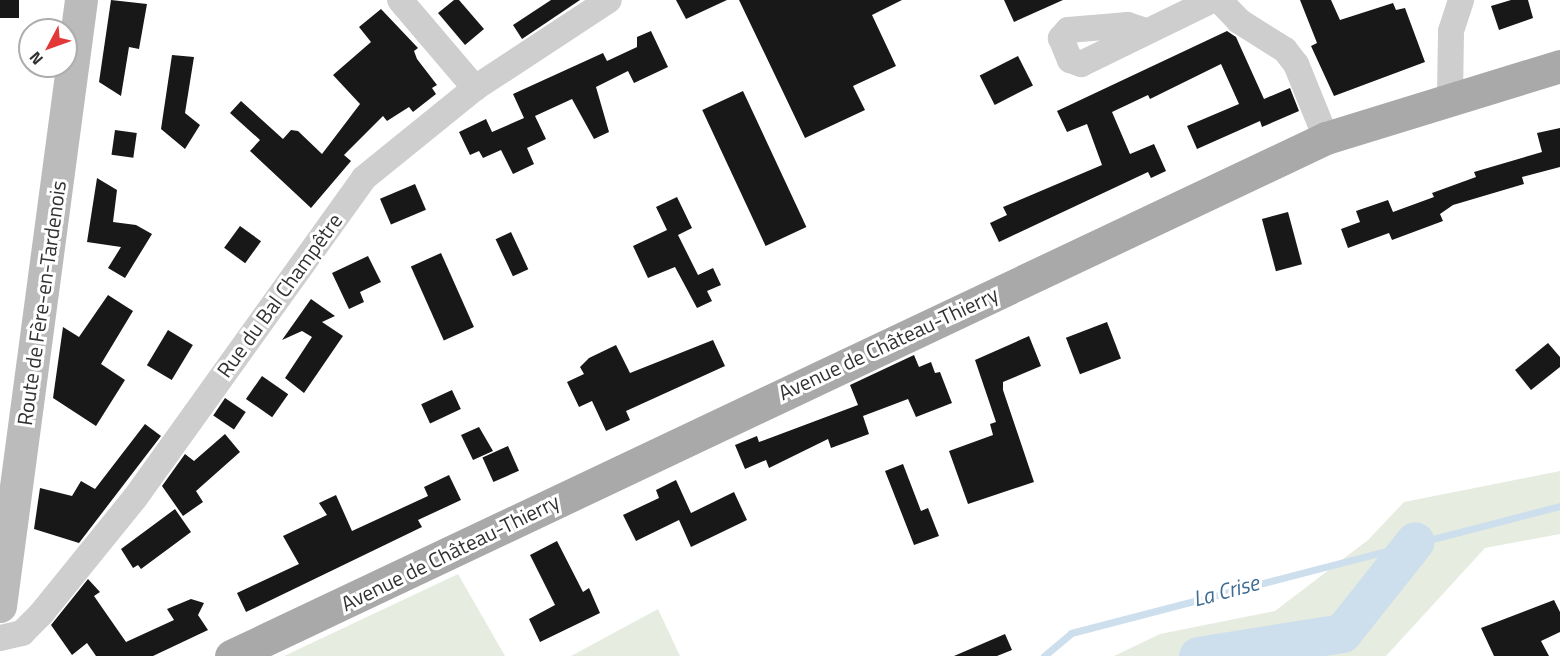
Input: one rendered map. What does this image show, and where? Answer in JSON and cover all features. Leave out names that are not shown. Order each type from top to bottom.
[{"type":"main road","name":"Route de Fère-en-Tardenois","points":[[0,606],[81,0]]},
{"type":"main road","name":"Avenue de Château-Thierry","points":[[231,656],[1326,138],[1450,96],[1560,66]]},
{"type":"street","points":[[400,0],[475,88]]},
{"type":"street","name":"Rue du Bal Champêtre","points":[[0,638],[21,633],[41,614],[135,498],[364,178],[475,88],[609,0]]},
{"type":"street","points":[[1146,31],[1212,0]]},
{"type":"street","points":[[1220,0],[1239,21],[1285,50],[1296,64],[1326,138]]},
{"type":"street","points":[[1450,96],[1451,31],[1461,0]]},
{"type":"shaded area","points":[[1560,471],[1560,534],[1485,548],[1386,656],[1114,656],[1160,634],[1275,611],[1368,540],[1404,502]]},
{"type":"shaded area","points":[[458,574],[505,656],[284,656]]},
{"type":"shaded area","points":[[658,609],[680,656],[571,656]]},
{"type":"building","points":[[0,0],[19,0],[19,18],[0,18]]},
{"type":"building","points":[[111,0],[147,4],[139,49],[129,47],[121,96],[99,82]]},
{"type":"building","points":[[454,0],[459,0],[484,29],[465,45],[438,13]]},
{"type":"building","points":[[551,0],[580,0],[522,39],[513,25]]},
{"type":"building","points":[[676,0],[727,0],[686,19]]},
{"type":"building","points":[[739,0],[902,0],[872,15],[896,66],[853,86],[865,110],[805,138]]},
{"type":"building","points":[[1004,0],[1063,0],[1014,22]]},
{"type":"building","points":[[1300,0],[1331,0],[1340,20],[1393,3],[1396,10],[1405,8],[1425,62],[1334,96],[1311,46],[1317,43]]},
{"type":"building","points":[[1511,0],[1528,0],[1533,18],[1499,30],[1491,6]]},
{"type":"building","points":[[381,9],[418,48],[414,51],[417,59],[437,85],[432,88],[436,94],[413,112],[409,107],[387,121],[383,116],[344,155],[351,161],[311,208],[250,151],[260,140],[230,113],[241,101],[283,139],[291,130],[298,131],[322,154],[360,104],[333,75],[371,42],[359,27]]},
{"type":"building","points":[[651,31],[668,67],[634,83],[628,71],[596,87],[609,132],[594,139],[572,99],[535,116],[546,139],[527,148],[534,164],[513,174],[501,150],[483,158],[479,151],[470,155],[459,132],[486,119],[492,132],[524,118],[513,94],[603,53],[607,61],[637,47],[637,37]]},
{"type":"building","points":[[1227,31],[1236,37],[1264,99],[1290,88],[1299,111],[1262,127],[1260,121],[1197,149],[1187,126],[1239,104],[1221,64],[1150,99],[1148,95],[1112,112],[1130,154],[1154,144],[1166,171],[1151,178],[1148,172],[999,242],[990,223],[1007,215],[1003,207],[1102,165],[1087,124],[1067,132],[1057,111]]},
{"type":"building","points":[[172,55],[194,57],[185,113],[200,125],[185,149],[161,129]]},
{"type":"building","points":[[1018,56],[1033,85],[995,105],[980,76]]},
{"type":"building","points":[[743,91],[806,227],[766,246],[702,110]]},
{"type":"building","points":[[1560,128],[1560,167],[1522,177],[1524,184],[1453,205],[1440,214],[1443,221],[1392,240],[1389,233],[1348,248],[1341,229],[1360,222],[1356,211],[1388,200],[1393,212],[1434,197],[1432,193],[1476,177],[1474,172],[1542,152],[1537,133]]},
{"type":"building","points":[[115,130],[137,133],[133,158],[112,155]]},
{"type":"building","points":[[97,178],[117,190],[113,222],[136,225],[152,234],[125,278],[108,268],[121,247],[87,242]]},
{"type":"building","points":[[415,184],[426,210],[391,225],[380,199]]},
{"type":"building","points":[[677,197],[692,228],[678,235],[698,275],[713,268],[721,285],[707,291],[712,301],[697,308],[675,267],[648,278],[633,246],[667,230],[656,207]]},
{"type":"building","points":[[1288,212],[1302,264],[1276,271],[1262,219]]},
{"type":"building","points":[[240,226],[261,241],[245,263],[224,248]]},
{"type":"building","points":[[511,232],[528,269],[513,276],[496,239]]},
{"type":"building","points":[[441,253],[474,327],[444,340],[411,266]]},
{"type":"building","points":[[368,256],[381,282],[360,292],[364,302],[349,309],[332,273]]},
{"type":"building","points":[[108,295],[133,311],[101,364],[125,380],[96,426],[53,398],[63,327],[79,337]]},
{"type":"building","points":[[311,299],[335,316],[322,322],[343,336],[304,393],[285,378],[312,337],[302,331],[282,340]]},
{"type":"building","points":[[1107,322],[1121,358],[1080,374],[1066,338]]},
{"type":"building","points":[[168,330],[193,345],[172,380],[147,365]]},
{"type":"building","points":[[1029,336],[1041,366],[1003,382],[1003,390],[1034,482],[968,504],[949,451],[993,435],[990,424],[996,422],[975,360]]},
{"type":"building","points":[[713,340],[725,366],[626,411],[630,420],[606,431],[592,401],[579,407],[567,382],[584,374],[580,367],[589,358],[616,345],[630,373]]},
{"type":"building","points":[[1548,343],[1560,357],[1560,367],[1531,390],[1515,370]]},
{"type":"building","points":[[914,355],[919,367],[931,362],[935,373],[940,372],[952,403],[916,417],[908,399],[863,416],[869,434],[831,448],[828,439],[769,468],[766,460],[745,469],[735,445],[757,436],[759,442],[858,405],[850,385]]},
{"type":"building","points":[[262,376],[288,394],[272,417],[246,399]]},
{"type":"building","points":[[452,390],[461,409],[430,423],[421,404]]},
{"type":"building","points":[[225,398],[246,412],[234,429],[213,415]]},
{"type":"building","points":[[145,424],[161,436],[79,543],[34,529],[40,488],[72,496],[81,481],[95,489]]},
{"type":"building","points":[[479,427],[493,451],[473,460],[461,435]]},
{"type":"building","points":[[225,434],[240,452],[196,491],[203,502],[183,516],[162,486],[185,454],[194,461]]},
{"type":"building","points":[[508,446],[519,471],[493,482],[482,457]]},
{"type":"building","points":[[903,464],[921,511],[928,508],[939,536],[914,545],[885,471]]},
{"type":"building","points":[[449,475],[461,500],[418,520],[422,527],[246,612],[237,593],[299,564],[283,536],[327,515],[319,503],[336,495],[352,531],[428,496],[424,487]]},
{"type":"building","points":[[676,480],[691,513],[734,492],[747,520],[691,547],[679,520],[636,541],[623,515],[659,498],[656,490]]},
{"type":"building","points":[[175,509],[191,532],[141,569],[138,565],[133,568],[121,549]]},
{"type":"building","points":[[557,541],[583,592],[589,588],[600,613],[540,642],[529,619],[555,605],[530,555]]},
{"type":"building","points":[[88,579],[100,592],[94,596],[126,642],[174,620],[167,609],[191,599],[204,603],[198,615],[208,630],[153,656],[96,656],[87,643],[72,655],[51,625]]},
{"type":"building","points":[[1554,600],[1560,612],[1560,632],[1541,641],[1549,656],[1494,656],[1481,628]]},
{"type":"building","points":[[1005,634],[1012,650],[997,656],[954,656]]},
{"type":"waterway","name":"La Crise","points":[[1044,656],[1071,633],[1560,506]]},
{"type":"waterway","name":"La Crise","points":[[1198,656],[1342,633],[1415,541]]}]
